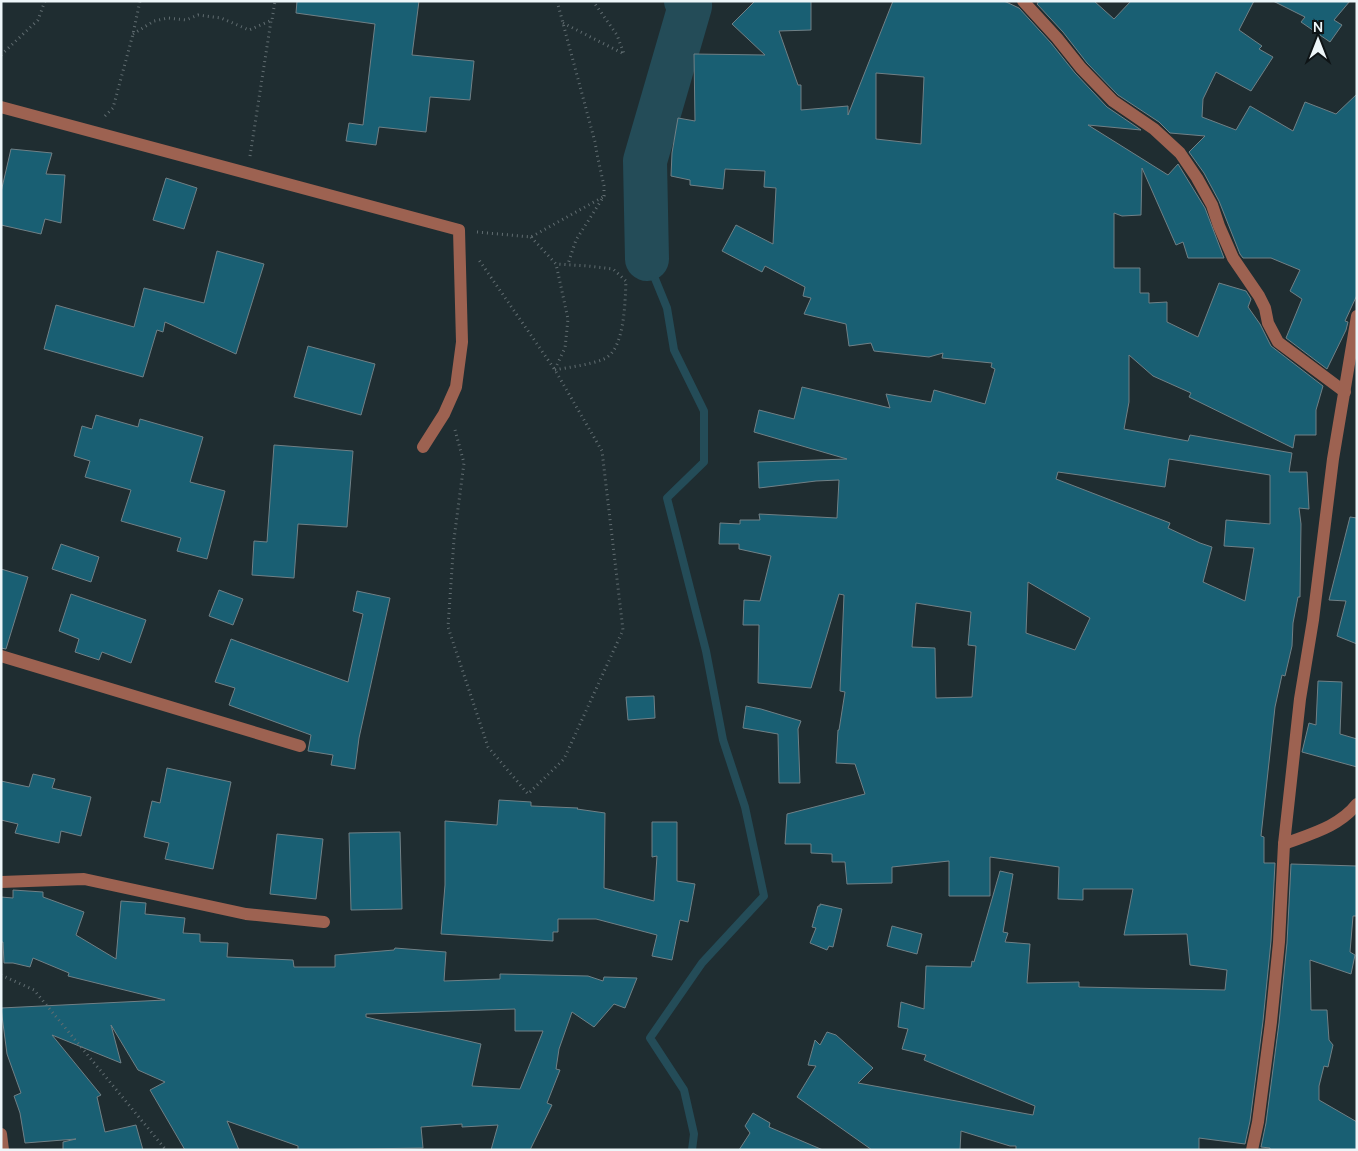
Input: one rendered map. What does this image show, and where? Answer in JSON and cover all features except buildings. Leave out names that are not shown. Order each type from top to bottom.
[{"type":"street","points":[[1023,1],[1057,38],[1080,68],[1113,101],[1154,129],[1180,153],[1212,205],[1233,258],[1259,296],[1265,308],[1268,324],[1278,342],[1345,392]]},
{"type":"street","points":[[1,106],[90,132],[459,230],[462,342],[456,387],[423,447]]},
{"type":"street","points":[[1252,1150],[1258,1122],[1280,942],[1284,844],[1300,699],[1333,459],[1357,316]]},
{"type":"street","points":[[1,656],[300,746]]},
{"type":"street","points":[[1284,844],[1326,828],[1350,813],[1357,804]]},
{"type":"street","points":[[1,882],[84,879],[246,914],[324,922]]},
{"type":"street","points":[[1,1134],[3,1150]]},
{"type":"path","points":[[1,55],[38,20],[45,1]]},
{"type":"path","points":[[90,132],[114,108],[140,1]]},
{"type":"path","points":[[247,173],[275,1]]},
{"type":"path","points":[[557,1],[564,25],[624,54],[617,35],[592,1]]},
{"type":"path","points":[[557,1],[596,142],[604,186],[604,196],[576,240],[568,264]]},
{"type":"path","points":[[133,34],[154,21],[168,18],[186,20],[198,15],[220,18],[249,30],[272,20]]},
{"type":"path","points":[[459,230],[531,237],[604,196]]},
{"type":"path","points":[[448,404],[464,463],[454,539],[448,627],[488,747],[528,794],[564,759],[623,630],[602,450],[555,370],[459,230]]},
{"type":"path","points":[[531,237],[556,264],[568,319],[566,348],[555,370]]},
{"type":"path","points":[[555,370],[604,359],[614,351],[619,338],[625,307],[626,281],[613,269],[556,264]]},
{"type":"path","points":[[1,975],[34,990],[166,1150]]},
{"type":"waterway","points":[[647,259],[645,161],[690,6],[686,1]]},
{"type":"waterway","points":[[647,259],[667,308],[674,350],[704,411],[704,462],[667,498],[706,651],[723,740],[745,807],[764,896],[702,963],[650,1038],[684,1090],[694,1134],[692,1150]]}]
